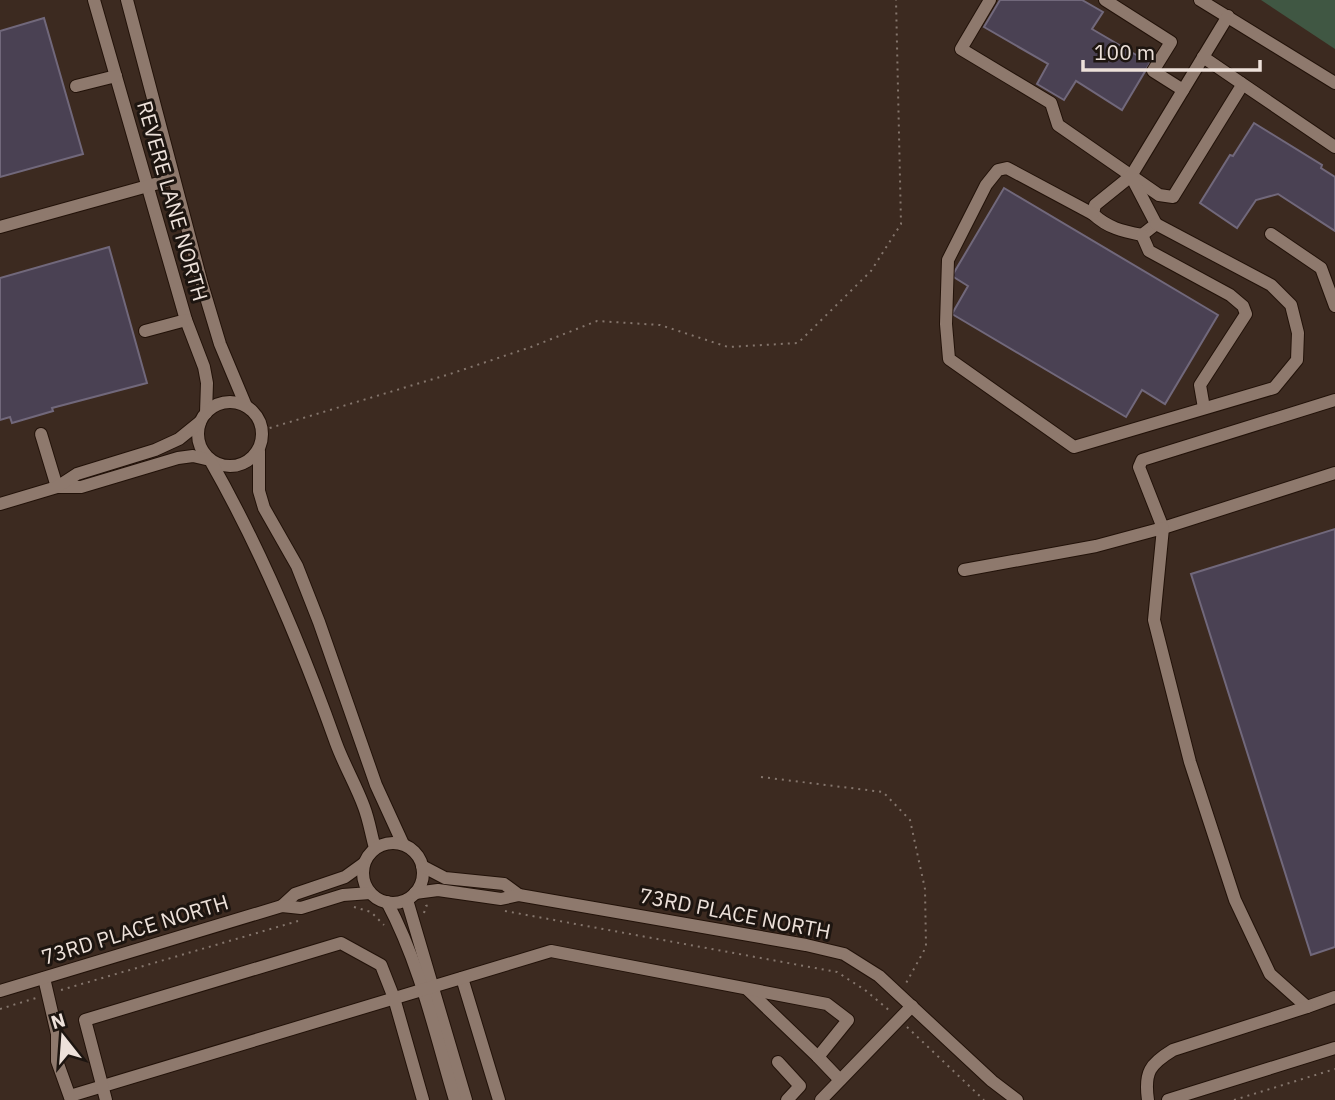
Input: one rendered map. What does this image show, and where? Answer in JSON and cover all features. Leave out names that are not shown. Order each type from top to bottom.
[{"type":"street","name":"REVERE LANE NORTH","points":[[94,0],[186,320],[204,367],[207,383],[203,417]]},
{"type":"street","name":"REVERE LANE NORTH","points":[[127,0],[173,179],[220,344],[246,406]]},
{"type":"street","points":[[990,0],[961,49],[1051,103],[1058,125],[1159,195],[1173,197],[1241,83]]},
{"type":"street","points":[[1105,0],[1171,42],[1153,71],[1183,90]]},
{"type":"street","points":[[1200,0],[1335,83]]},
{"type":"street","points":[[1093,214],[1095,205],[1131,176],[1228,16]]},
{"type":"street","points":[[1203,57],[1335,147]]},
{"type":"street","points":[[76,86],[116,76]]},
{"type":"street","points":[[1131,176],[1156,224],[1271,285],[1291,305],[1298,333],[1297,360],[1274,388],[1074,446],[949,359],[946,324],[948,260],[986,186],[998,170],[1007,168],[1093,214],[1118,231],[1142,235],[1156,224]]},
{"type":"street","points":[[0,227],[173,179]]},
{"type":"street","points":[[1271,234],[1321,268],[1335,306]]},
{"type":"street","points":[[1142,235],[1149,251],[1230,295],[1243,306],[1246,314],[1200,385],[1204,408]]},
{"type":"street","points":[[145,331],[186,320]]},
{"type":"street","points":[[1307,1007],[1270,974],[1234,900],[1190,762],[1154,620],[1163,528],[1139,467],[1142,460],[1335,400]]},
{"type":"street","points":[[0,504],[57,487],[77,474],[155,450],[178,439],[224,402],[246,406],[260,419],[263,430],[259,451],[259,491],[264,508],[297,566],[376,785],[403,844]]},
{"type":"street","points":[[203,417],[199,442],[233,499],[270,573],[302,649],[340,752],[365,808],[375,848]]},
{"type":"street","points":[[41,434],[57,487]]},
{"type":"street","points":[[57,487],[81,487],[193,456],[231,467],[242,465],[259,451]]},
{"type":"street","points":[[964,570],[1096,546],[1163,528],[1335,473]]},
{"type":"street","points":[[455,1100],[428,988],[411,897],[423,876],[422,866],[412,849],[394,842],[375,848],[363,864],[364,884],[370,893],[387,902],[402,931],[428,988],[466,1100]]},
{"type":"street","name":"73RD PLACE NORTH","points":[[282,906],[295,894],[345,877],[363,864]]},
{"type":"street","name":"73RD PLACE NORTH","points":[[422,866],[445,877],[504,884],[519,895]]},
{"type":"street","name":"73RD PLACE NORTH","points":[[411,897],[438,890],[501,899],[519,895],[806,944],[844,954],[879,976],[992,1081],[1017,1100]]},
{"type":"street","name":"73RD PLACE NORTH","points":[[0,991],[282,906],[301,908],[343,895],[370,893]]},
{"type":"street","points":[[387,902],[411,897]]},
{"type":"street","points":[[106,1100],[85,1020],[341,943],[381,965],[394,998],[423,1100]]},
{"type":"street","points":[[44,978],[57,1034],[57,1061],[71,1098],[102,1086],[551,951],[827,1004],[848,1020],[818,1057]]},
{"type":"street","points":[[462,978],[499,1100]]},
{"type":"street","points":[[748,990],[840,1080]]},
{"type":"street","points":[[1148,1100],[1146,1085],[1153,1062],[1173,1050],[1335,997]]},
{"type":"street","points":[[821,1100],[912,1006]]},
{"type":"street","points":[[1168,1100],[1335,1048]]},
{"type":"street","points":[[778,1062],[800,1086],[787,1100]]},
{"type":"path","points":[[263,430],[461,370],[597,321],[660,325],[728,347],[798,343],[871,271],[901,225],[896,0]]},
{"type":"path","points":[[761,777],[883,792],[910,820],[925,890],[926,947],[900,995]]},
{"type":"path","points":[[1234,1100],[1335,1069]]},
{"type":"green space","points":[[1261,0],[1335,0],[1335,49]]},
{"type":"building","points":[[1000,0],[1082,0],[1103,12],[1092,29],[1150,63],[1122,110],[1076,81],[1064,100],[1037,84],[1048,64],[984,27]]},
{"type":"building","points":[[44,18],[83,154],[0,177],[0,31]]},
{"type":"building","points":[[1254,123],[1322,165],[1321,168],[1335,177],[1335,231],[1278,194],[1256,200],[1237,228],[1200,203]]},
{"type":"building","points":[[1004,188],[1218,315],[1165,404],[1142,390],[1126,417],[952,314],[968,286],[952,276]]},
{"type":"building","points":[[109,247],[147,383],[52,408],[53,411],[12,423],[10,417],[0,420],[0,278]]},
{"type":"building","points":[[1335,529],[1335,947],[1311,955],[1191,574]]}]
